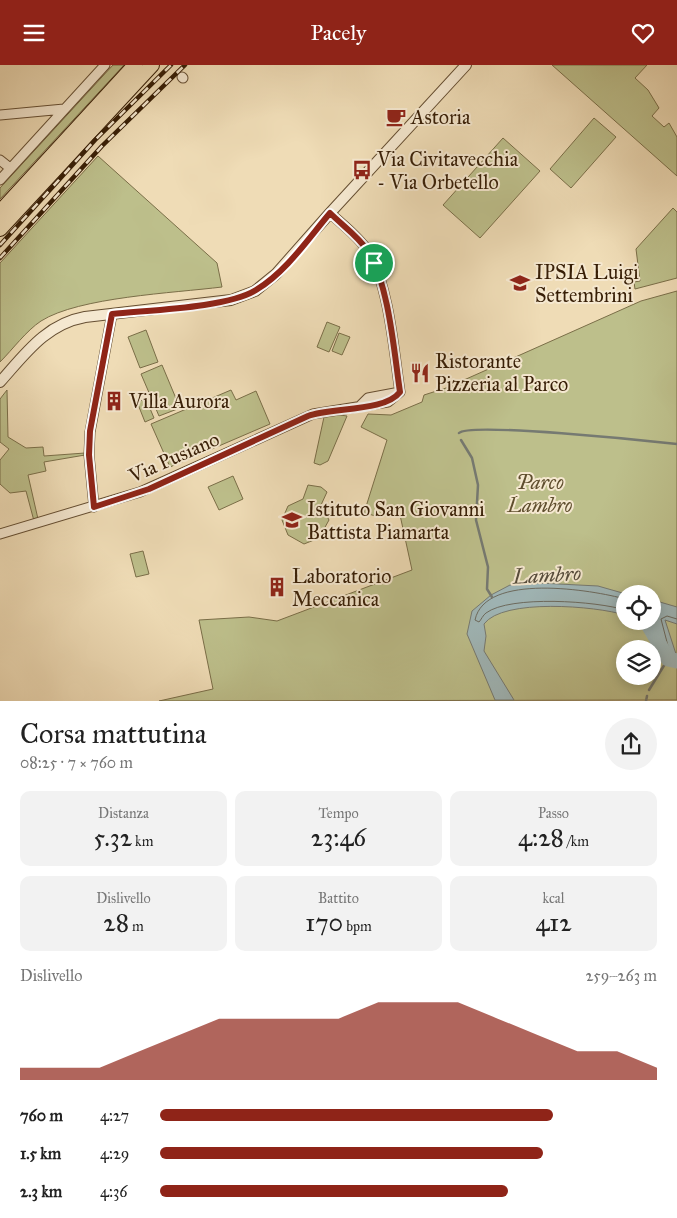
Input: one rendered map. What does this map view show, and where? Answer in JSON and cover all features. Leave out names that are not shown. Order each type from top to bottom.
[{"type":"highway","points":[[0,211],[135,65]]},
{"type":"highway","points":[[0,229],[152,65]]},
{"type":"street","points":[[0,180],[105,65]]},
{"type":"street","points":[[0,382],[35,343],[55,327],[75,319],[222,302],[247,295],[276,274],[466,65]]},
{"type":"street","points":[[0,115],[64,109]]},
{"type":"street","points":[[0,159],[10,169]]},
{"type":"street","name":"Via Pusiano","points":[[0,534],[149,489],[302,417],[360,406],[368,398],[400,392],[386,305],[376,267],[364,245],[330,213]]},
{"type":"street","points":[[94,507],[89,455],[90,431],[112,314]]},
{"type":"green space","points":[[113,65],[124,65],[0,199],[0,188]]},
{"type":"green space","points":[[552,65],[647,65],[635,78],[648,90],[659,108],[652,116],[664,127],[669,123],[677,137],[677,176]]},
{"type":"green space","points":[[594,118],[616,137],[571,188],[550,169]]},
{"type":"green space","points":[[503,138],[540,171],[480,238],[443,205]]},
{"type":"green space","points":[[98,156],[217,263],[222,287],[102,301],[58,313],[35,325],[0,362],[0,263]]},
{"type":"green space","points":[[673,208],[677,212],[677,278],[635,289],[634,282],[640,281],[636,249]]},
{"type":"green space","name":"Parco Lambro","points":[[677,291],[677,700],[159,701],[213,689],[199,620],[249,617],[277,621],[412,570],[400,515],[376,516],[364,513],[387,440],[361,427],[368,414],[391,415],[422,402],[424,395],[446,388],[641,301]]},
{"type":"green space","points":[[327,322],[340,327],[329,352],[317,347]]},
{"type":"green space","points":[[146,330],[158,362],[140,368],[128,337]]},
{"type":"green space","points":[[339,333],[350,337],[342,355],[332,351]]},
{"type":"green space","points":[[162,365],[180,408],[159,416],[141,374]]},
{"type":"green space","points":[[7,390],[8,437],[26,448],[43,447],[44,456],[85,453],[85,455],[44,462],[46,471],[28,475],[38,519],[34,521],[26,491],[10,493],[0,484],[0,460],[9,449],[0,442],[0,399]]},
{"type":"green space","points":[[231,390],[236,400],[256,391],[270,424],[170,467],[151,424]]},
{"type":"green space","points":[[146,399],[154,418],[145,422],[137,402]]},
{"type":"green space","points":[[347,416],[328,461],[320,465],[314,463],[324,417]]},
{"type":"green space","points":[[233,476],[243,499],[219,510],[208,487]]},
{"type":"green space","points":[[308,485],[321,487],[327,492],[321,505],[329,520],[319,538],[304,544],[288,535],[282,520],[288,506],[303,499]]},
{"type":"green space","points":[[143,551],[149,574],[136,577],[130,554]]},
{"type":"water","points":[[539,583],[598,586],[616,591],[616,613],[593,609],[551,606],[510,610],[494,616],[484,624],[486,636],[484,651],[514,700],[495,700],[467,634],[472,611],[491,595],[510,585]]},
{"type":"water","points":[[661,602],[677,607],[677,624],[665,620],[676,654],[661,654],[661,640],[650,640],[644,630],[661,630]]},
{"type":"waterway","points":[[459,433],[470,430],[525,431],[677,444]]},
{"type":"waterway","points":[[461,440],[472,458],[478,485],[476,520],[488,567],[487,589],[492,597]]},
{"type":"waterway","name":"Lambro","points":[[651,630],[668,659],[677,661]]},
{"type":"waterway","points":[[649,690],[668,659]]},
{"type":"waterway","points":[[646,701],[647,696]]},
{"type":"railway","points":[[0,245],[95,140],[171,65]]},
{"type":"railway","points":[[0,258],[102,146],[185,65]]},
{"type":"place","name":"Astoria","points":[[396,117]]},
{"type":"place","name":"Via Civitavecchia - Via Orbetello","points":[[362,170]]},
{"type":"place","name":"IPSIA Luigi Settembrini","points":[[520,283]]},
{"type":"place","name":"Ristorante Pizzeria al Parco","points":[[420,373]]},
{"type":"place","name":"Villa Aurora","points":[[114,401]]},
{"type":"place","name":"Istituto San Giovanni Battista Piamarta","points":[[292,520]]},
{"type":"place","name":"Laboratorio Meccanica","points":[[277,587]]},
{"type":"route","points":[[330,213],[364,245],[374,263],[385,300],[400,392],[394,399],[386,403],[331,410],[298,419],[149,489],[94,507],[89,455],[90,431],[112,314],[222,302],[247,295],[263,286],[276,274],[330,213]]}]
